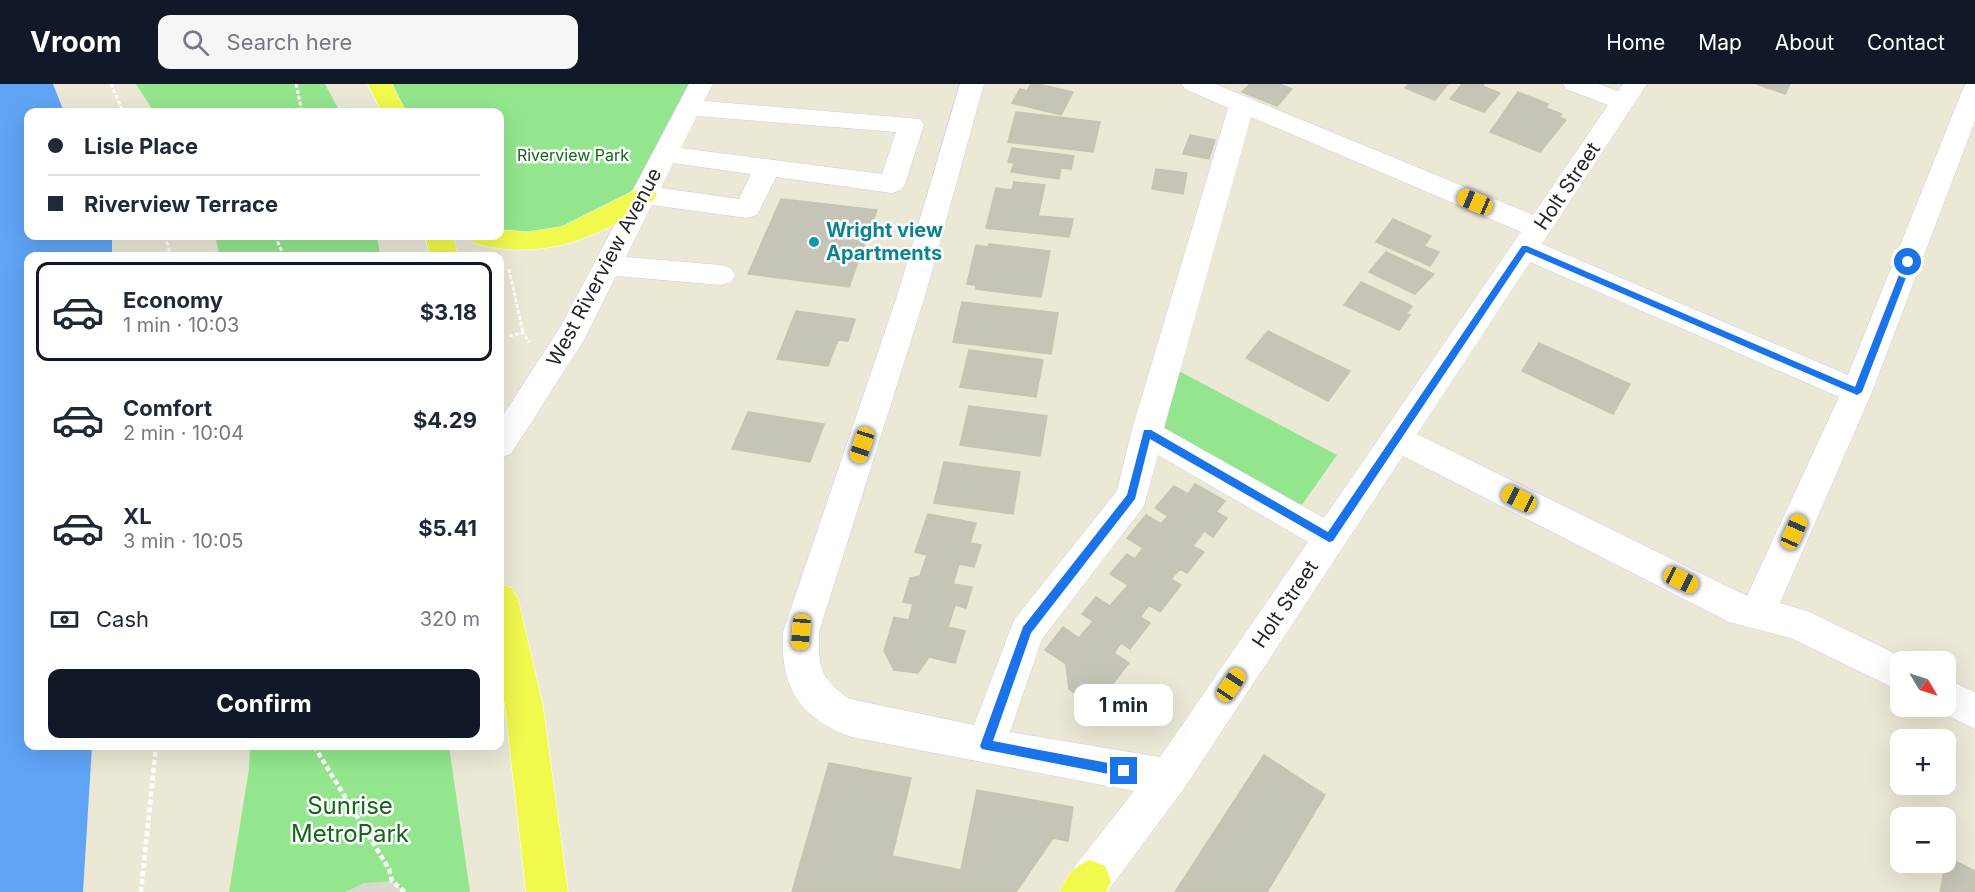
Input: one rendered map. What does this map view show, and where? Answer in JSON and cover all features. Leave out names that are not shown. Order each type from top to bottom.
[{"type":"main road","points":[[380,84],[392,108]]},
{"type":"main road","points":[[504,239],[521,242],[572,235],[614,214],[644,195]]},
{"type":"main road","points":[[504,617],[524,706],[540,881]]},
{"type":"street","points":[[972,84],[915,285],[801,632],[799,660],[809,688],[830,709],[851,719],[1102,768],[1169,777]]},
{"type":"street","points":[[1194,84],[1531,238],[1857,392]]},
{"type":"street","points":[[1575,84],[1629,93]]},
{"type":"street","points":[[1758,612],[1857,392],[1975,89]]},
{"type":"street","name":"Holt Street","points":[[1087,888],[1169,777],[1629,93]]},
{"type":"street","points":[[665,154],[741,138],[912,125],[892,184],[767,168],[741,138],[695,96]]},
{"type":"street","name":"West Riverview Avenue","points":[[504,439],[573,332],[695,96]]},
{"type":"street","points":[[986,746],[1027,631],[1132,496],[1147,433],[1242,104]]},
{"type":"street","points":[[644,195],[747,209],[767,168]]},
{"type":"street","points":[[608,265],[721,275]]},
{"type":"street","points":[[1147,433],[1329,538]]},
{"type":"street","points":[[1397,438],[1742,611],[1758,612],[1797,623],[1890,669]]},
{"type":"street","points":[[1956,701],[1975,711]]},
{"type":"path","points":[[111,84],[121,108]]},
{"type":"path","points":[[296,84],[301,108]]},
{"type":"path","points":[[509,268],[523,333],[529,342]]},
{"type":"path","points":[[508,336],[523,333]]},
{"type":"path","points":[[141,892],[156,750]]},
{"type":"path","points":[[316,750],[389,868],[392,881],[405,892]]},
{"type":"green space","points":[[136,84],[325,84],[338,108],[151,108]]},
{"type":"green space","name":"Riverview Park","points":[[380,84],[701,84],[644,195],[572,235],[504,240],[504,108],[392,108]]},
{"type":"green space","points":[[216,240],[378,240],[379,252],[219,252]]},
{"type":"green space","points":[[1177,370],[1337,455],[1301,506],[1159,429]]},
{"type":"green space","name":"Sunrise MetroPark","points":[[250,750],[450,750],[470,892],[229,892],[249,769]]},
{"type":"shaded area","points":[[392,881],[405,892],[345,892],[364,883]]},
{"type":"water","points":[[0,84],[53,84],[62,108],[24,108],[24,240],[112,240],[112,252],[24,252],[24,750],[92,750],[83,892],[0,892]]},
{"type":"building","points":[[1031,84],[1073,92],[1061,115],[1012,103],[1020,89],[1027,91]]},
{"type":"building","points":[[1250,84],[1279,84],[1292,89],[1277,106],[1242,92]]},
{"type":"building","points":[[1409,84],[1448,84],[1435,100],[1405,88]]},
{"type":"building","points":[[1462,84],[1484,84],[1482,86],[1500,93],[1484,112],[1450,99]]},
{"type":"building","points":[[1756,84],[1790,84],[1785,94]]},
{"type":"building","points":[[1518,92],[1548,104],[1546,108],[1562,114],[1559,117],[1566,120],[1540,152],[1490,132]]},
{"type":"building","points":[[1016,112],[1100,122],[1093,152],[1008,142]]},
{"type":"building","points":[[1190,135],[1215,140],[1209,159],[1183,154]]},
{"type":"building","points":[[1012,148],[1074,156],[1071,169],[1061,168],[1059,179],[1011,172],[1014,163],[1008,162]]},
{"type":"building","points":[[1156,169],[1187,173],[1183,194],[1152,189]]},
{"type":"building","points":[[1014,182],[1045,185],[1038,216],[1073,219],[1069,237],[986,228],[996,188],[1012,190]]},
{"type":"building","name":"Wright view Apartments","points":[[781,199],[877,210],[849,287],[748,274]]},
{"type":"building","points":[[1393,219],[1431,236],[1424,246],[1439,252],[1430,266],[1376,242]]},
{"type":"building","points":[[989,244],[1050,251],[1041,297],[976,289],[976,285],[967,284],[976,245],[988,247]]},
{"type":"building","points":[[1386,252],[1434,274],[1415,294],[1369,272]]},
{"type":"building","points":[[1361,282],[1412,306],[1406,314],[1410,315],[1399,330],[1344,305]]},
{"type":"building","points":[[962,302],[1058,313],[1051,354],[953,342]]},
{"type":"building","points":[[796,311],[855,319],[848,341],[838,340],[828,366],[777,359]]},
{"type":"building","points":[[1268,331],[1350,371],[1328,401],[1246,358]]},
{"type":"building","points":[[1539,343],[1630,384],[1613,414],[1522,371]]},
{"type":"building","points":[[969,350],[1043,360],[1036,397],[960,387]]},
{"type":"building","points":[[969,406],[1047,416],[1040,456],[960,445]]},
{"type":"building","points":[[748,412],[824,424],[810,462],[732,449]]},
{"type":"building","points":[[944,462],[1020,472],[1013,514],[934,503]]},
{"type":"building","points":[[1195,484],[1225,501],[1216,512],[1227,518],[1213,537],[1204,531],[1193,546],[1204,552],[1187,573],[1180,569],[1171,579],[1181,585],[1160,612],[1149,605],[1140,617],[1150,623],[1130,649],[1121,643],[1114,653],[1129,663],[1101,699],[1084,699],[1069,689],[1066,664],[1045,650],[1063,627],[1079,638],[1093,621],[1082,614],[1096,597],[1110,606],[1128,585],[1110,574],[1127,554],[1135,559],[1143,548],[1127,538],[1146,515],[1161,524],[1168,516],[1155,508],[1174,486],[1188,494]]},
{"type":"building","points":[[928,514],[976,523],[970,543],[981,545],[974,567],[959,564],[953,584],[972,587],[966,608],[955,605],[948,627],[965,631],[955,663],[929,657],[918,673],[894,670],[884,651],[894,617],[909,620],[913,604],[903,602],[910,578],[920,576],[927,555],[915,552]]},
{"type":"building","points":[[1264,755],[1325,795],[1267,892],[1175,892]]},
{"type":"building","points":[[829,763],[911,778],[892,856],[961,870],[977,790],[1073,807],[1068,841],[1053,838],[1016,892],[792,892]]},
{"type":"building","points":[[1956,862],[1975,871],[1975,892],[1940,892],[1944,873],[1956,873]]},
{"type":"place","name":"Wright view Apartments","points":[[814,242]]},
{"type":"route","points":[[1124,771],[986,746],[1027,631],[1132,496],[1147,433],[1329,538],[1524,248],[1857,392],[1908,262]]}]
